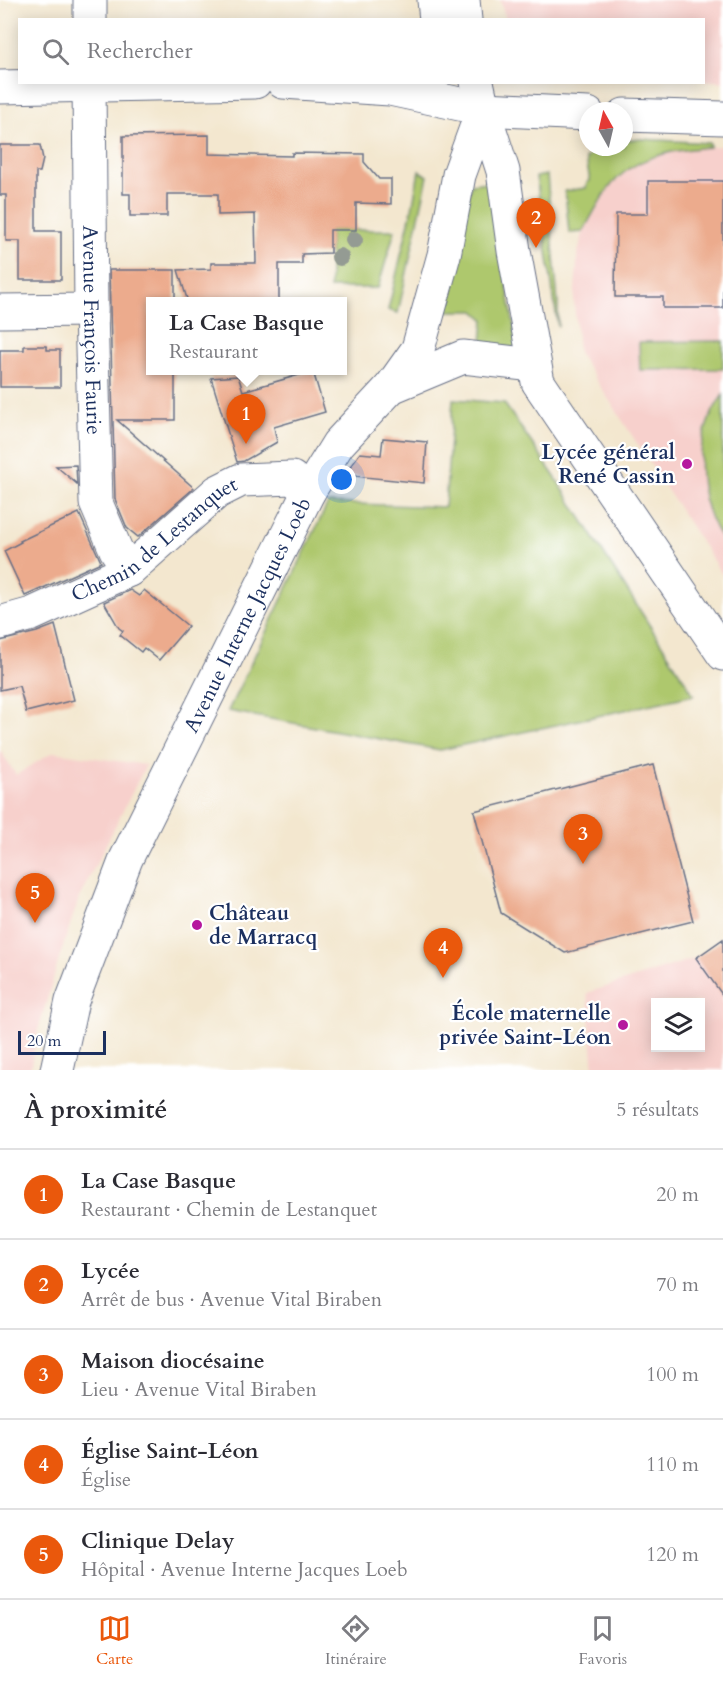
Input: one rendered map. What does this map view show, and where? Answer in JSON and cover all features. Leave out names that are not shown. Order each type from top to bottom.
[{"type":"street","points":[[90,0],[90,18]]},
{"type":"street","points":[[434,0],[436,18]]},
{"type":"street","points":[[463,0],[465,18]]},
{"type":"street","points":[[0,87],[67,84]]},
{"type":"street","name":"Avenue François Faurie","points":[[89,84],[96,503],[116,550],[129,570]]},
{"type":"street","points":[[314,84],[480,96],[579,112]]},
{"type":"street","points":[[466,84],[480,96],[503,171],[538,382],[723,654]]},
{"type":"street","name":"Avenue Interne Jacques Loeb","points":[[57,1070],[72,1001],[126,859],[309,491],[338,444],[391,387],[418,349],[444,255],[459,175],[480,96]]},
{"type":"street","points":[[633,115],[723,118]]},
{"type":"street","points":[[0,311],[91,310]]},
{"type":"street","points":[[391,387],[463,357],[534,365]]},
{"type":"street","name":"Chemin de Lestanquet","points":[[0,623],[32,614],[129,570],[217,492],[242,480],[292,478],[309,491]]},
{"type":"shaded area","points":[[500,0],[723,0],[723,82],[705,80],[705,18],[506,18]]},
{"type":"shaded area","name":"Lycée général René Cassin","points":[[723,146],[723,576],[578,352],[574,300],[578,253],[583,232],[610,187],[627,171],[645,159],[684,149]]},
{"type":"shaded area","points":[[0,750],[16,775],[53,752],[146,765],[79,898],[38,1030],[30,1070],[0,1070]]},
{"type":"shaded area","name":"École maternelle privée Saint-Léon","points":[[723,939],[723,1070],[594,1070],[587,993],[696,958]]},
{"type":"green space","points":[[633,140],[709,143],[710,147],[668,153],[630,169],[609,188],[583,232],[569,233],[565,191],[586,188],[590,181],[586,158],[589,156],[633,156]]},
{"type":"green space","points":[[419,171],[428,176],[398,313],[388,310]]},
{"type":"green space","points":[[547,175],[558,303],[558,327],[536,177]]},
{"type":"green space","points":[[489,182],[517,343],[515,349],[482,343],[484,319],[475,311],[444,311],[471,184]]},
{"type":"green space","points":[[330,230],[395,230],[378,288],[330,288]]},
{"type":"green space","points":[[723,341],[723,369],[640,370],[639,342]]},
{"type":"green space","points":[[723,395],[723,541],[707,507],[700,468],[706,430]]},
{"type":"green space","points":[[453,399],[504,403],[555,477],[694,695],[440,750],[228,711],[328,503],[445,507]]},
{"type":"building","points":[[209,135],[209,154],[292,156],[292,153],[364,154],[364,162],[379,179],[391,179],[391,204],[356,203],[356,230],[330,230],[330,253],[302,254],[302,264],[279,264],[279,297],[186,297],[178,270],[211,269],[211,263],[256,263],[255,214],[218,215],[218,194],[167,194],[167,216],[130,216],[130,194],[123,194],[123,136]]},
{"type":"building","points":[[0,145],[40,145],[43,159],[40,172],[36,172],[36,231],[61,231],[61,280],[20,280],[20,241],[6,241],[6,195],[0,195]]},
{"type":"building","points":[[648,181],[723,181],[723,308],[663,308],[663,297],[615,297],[616,214],[648,214]]},
{"type":"building","points":[[109,270],[175,270],[175,297],[146,297],[146,375],[175,375],[175,420],[117,420],[194,488],[138,537],[127,528],[115,499]]},
{"type":"building","points":[[24,346],[47,346],[47,350],[60,350],[60,387],[0,387],[0,350],[24,350]]},
{"type":"building","points":[[299,375],[314,375],[325,412],[274,427],[277,442],[244,461],[237,462],[211,378],[238,376],[243,391]]},
{"type":"building","points":[[383,438],[427,442],[424,483],[344,475],[360,453],[381,455]]},
{"type":"building","points":[[76,465],[77,484],[56,466]]},
{"type":"building","points":[[79,513],[101,562],[25,596],[4,551]]},
{"type":"building","points":[[130,590],[139,596],[144,590],[188,626],[159,660],[144,648],[141,652],[120,635],[123,631],[104,602]]},
{"type":"building","points":[[55,625],[74,700],[26,712],[19,686],[0,690],[0,641]]},
{"type":"building","points":[[653,765],[693,921],[565,953],[501,913],[474,811]]},
{"type":"building","points":[[723,939],[723,996],[696,958]]},
{"type":"place","name":"Lycée","points":[[536,248]]},
{"type":"place","name":"La Case Basque","points":[[246,444]]},
{"type":"place","name":"Lycée général René Cassin","points":[[687,464]]},
{"type":"place","name":"Maison diocésaine","points":[[583,864]]},
{"type":"place","name":"Clinique Delay","points":[[35,923]]},
{"type":"place","name":"Château de Marracq","points":[[197,925]]},
{"type":"place","name":"Église Saint-Léon","points":[[443,978]]},
{"type":"place","name":"École maternelle privée Saint-Léon","points":[[623,1025]]}]
